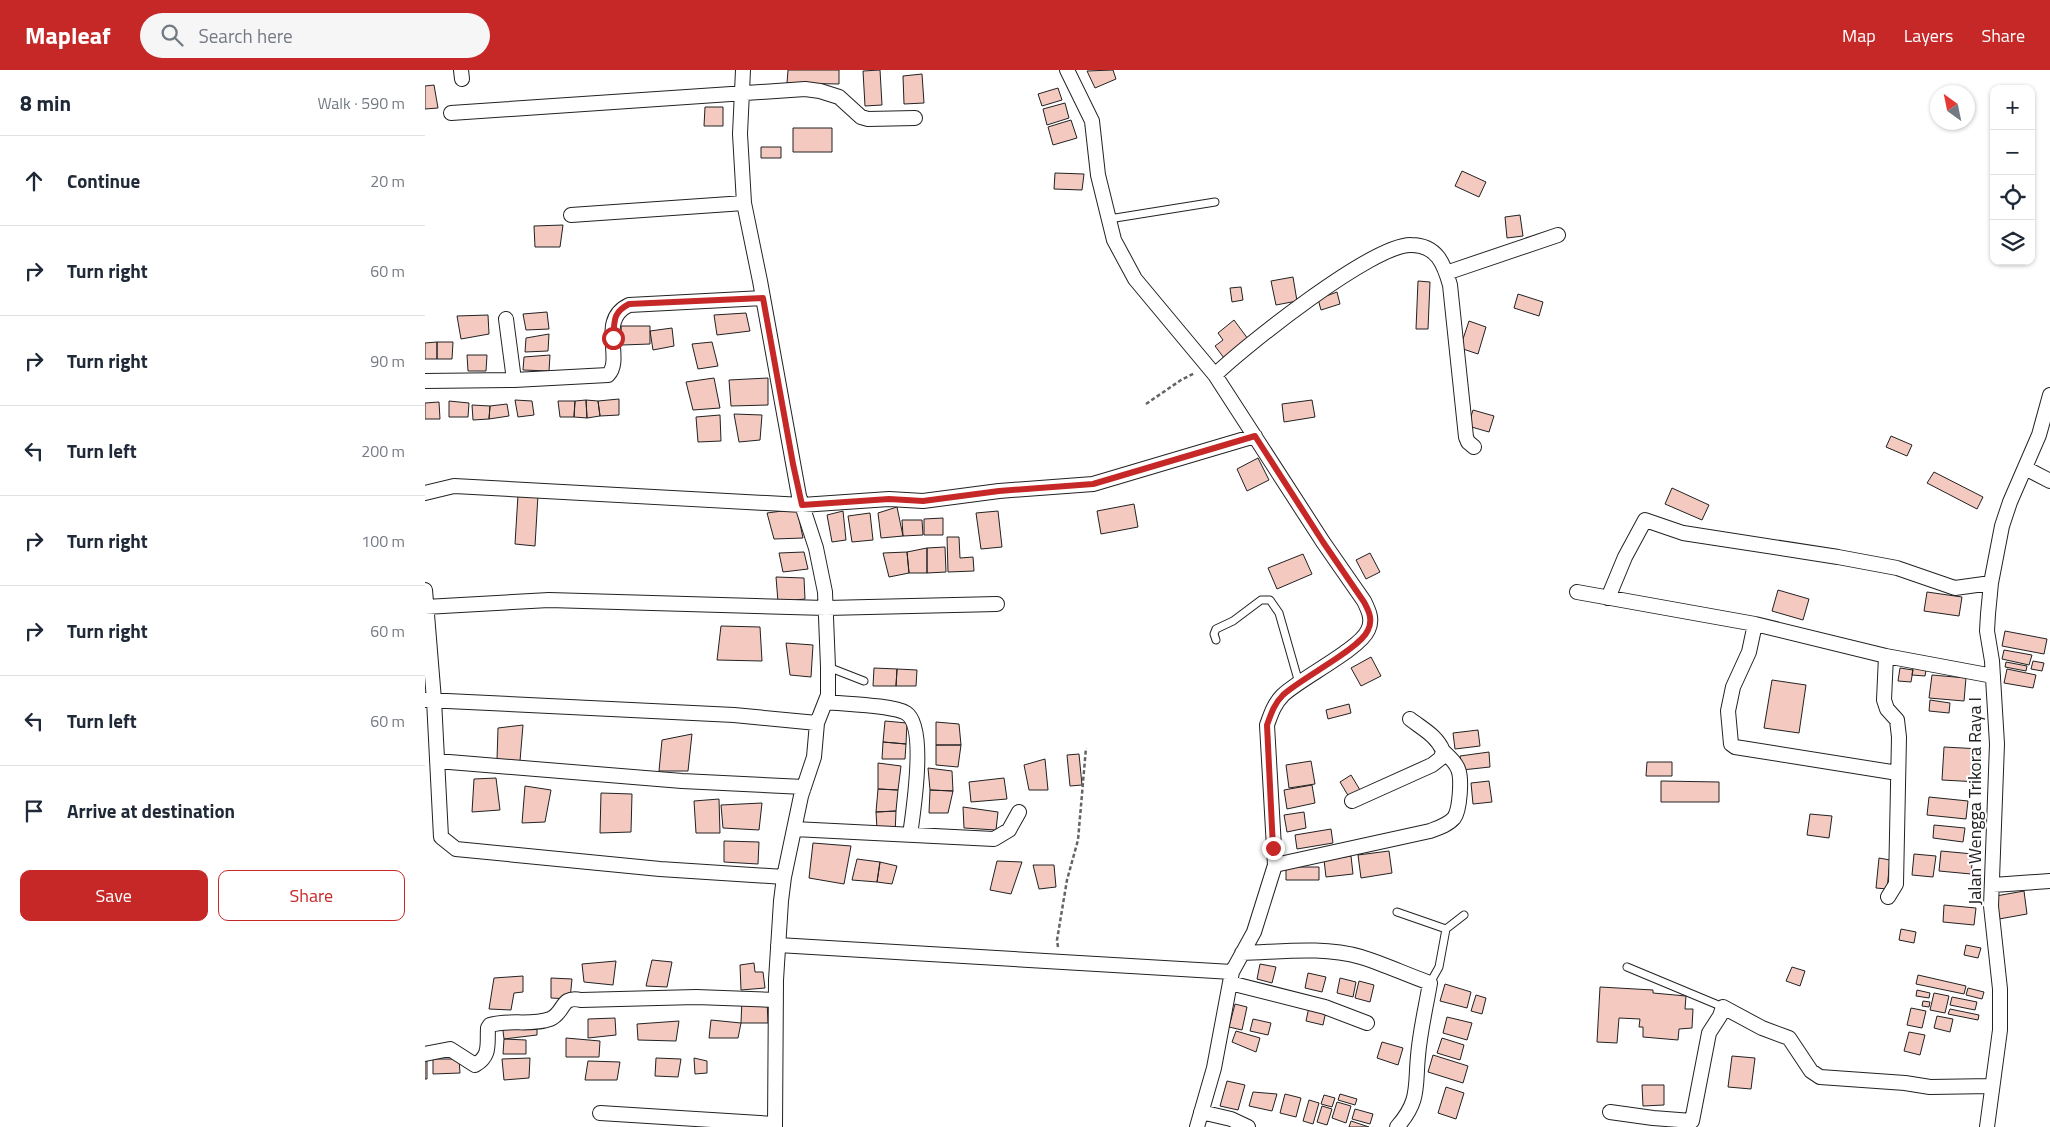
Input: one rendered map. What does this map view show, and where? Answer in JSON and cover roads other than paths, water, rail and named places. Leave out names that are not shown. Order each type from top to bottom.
[{"type":"street","points":[[600,1113],[775,1125],[776,1000],[778,945],[784,877],[804,787],[814,757],[817,723],[826,702],[828,667],[825,592],[816,548],[802,505],[793,464],[744,203],[740,134],[743,70]]},
{"type":"street","points":[[1067,70],[1092,121],[1098,174],[1114,240],[1135,279],[1211,371],[1369,610],[1371,620],[1363,638],[1283,695],[1272,708],[1267,725],[1275,865],[1254,932],[1231,978],[1214,1068],[1197,1127]]},
{"type":"street","points":[[451,113],[805,89],[821,91],[839,97],[861,117],[868,119],[915,118]]},
{"type":"street","points":[[571,215],[744,203]]},
{"type":"street","points":[[1446,273],[1558,235]]},
{"type":"street","points":[[1211,371],[1235,356],[1338,279],[1393,248],[1411,244],[1429,249],[1443,262],[1450,285],[1466,437],[1468,442],[1475,447]]},
{"type":"street","points":[[425,381],[514,380],[608,375],[613,367],[615,315],[621,308],[629,304],[763,298]]},
{"type":"street","points":[[506,319],[514,380]]},
{"type":"street","name":"Jalan Wengga Trikora Raya I","points":[[1987,1127],[2000,1030],[2000,989],[1991,906],[1997,744],[1993,676],[1987,631],[1991,583],[2002,526],[2039,435],[2050,394]]},
{"type":"street","points":[[425,493],[454,486],[802,505],[889,499],[923,501],[999,491],[1093,484],[1255,436]]},
{"type":"street","points":[[2025,468],[2050,481]]},
{"type":"street","points":[[1608,598],[1625,557],[1645,520],[1683,533],[1838,556],[1897,568],[1955,588],[1991,583]]},
{"type":"street","points":[[425,590],[429,700],[437,761],[441,837],[456,849],[659,869],[784,877]]},
{"type":"street","points":[[1577,592],[1755,624],[1885,656],[1993,676]]},
{"type":"street","points":[[426,607],[549,600],[826,608],[997,604]]},
{"type":"street","points":[[1755,624],[1749,652],[1733,687],[1728,711],[1731,744],[1735,747],[1898,774]]},
{"type":"street","points":[[1885,656],[1884,700],[1887,709],[1897,720],[1899,727],[1896,884],[1888,897]]},
{"type":"street","points":[[429,700],[734,715],[817,723]]},
{"type":"street","points":[[826,702],[905,712],[913,720],[917,737],[917,794],[910,836]]},
{"type":"street","points":[[1275,865],[1430,831],[1453,819],[1457,812],[1461,777],[1455,762],[1443,751],[1432,735],[1410,719]]},
{"type":"street","points":[[1352,801],[1432,765],[1441,758],[1443,751]]},
{"type":"street","points":[[437,761],[682,780],[804,787]]},
{"type":"street","points":[[794,829],[994,839],[1009,830],[1019,812]]},
{"type":"street","points":[[1993,885],[2050,881]]},
{"type":"street","points":[[778,945],[1061,961],[1231,978],[1325,1007],[1367,1023]]},
{"type":"street","points":[[1242,954],[1309,950],[1334,952],[1361,957],[1430,983],[1418,1056],[1415,1098],[1407,1116],[1397,1127]]},
{"type":"street","points":[[425,1054],[450,1049],[475,1065],[482,1061],[486,1055],[488,1028],[490,1025],[540,1022],[552,1018],[568,1000],[573,998],[581,1000],[696,997],[776,1000]]},
{"type":"street","points":[[1611,1112],[1692,1124],[1709,1033],[1720,1016],[1723,1007],[1762,1028],[1789,1038],[1811,1071],[1820,1077],[1905,1083],[1930,1087],[1992,1086]]},
{"type":"street","points":[[1201,1112],[1231,1119],[1248,1127]]},
{"type":"lane","points":[[1109,219],[1215,202]]},
{"type":"lane","points":[[1216,640],[1214,634],[1216,629],[1233,621],[1261,600],[1270,600],[1279,613],[1299,683]]},
{"type":"lane","points":[[828,667],[864,682]]},
{"type":"lane","points":[[1397,912],[1446,929]]},
{"type":"lane","points":[[1430,983],[1439,967],[1446,929],[1463,915]]},
{"type":"lane","points":[[1627,967],[1723,1007]]}]
